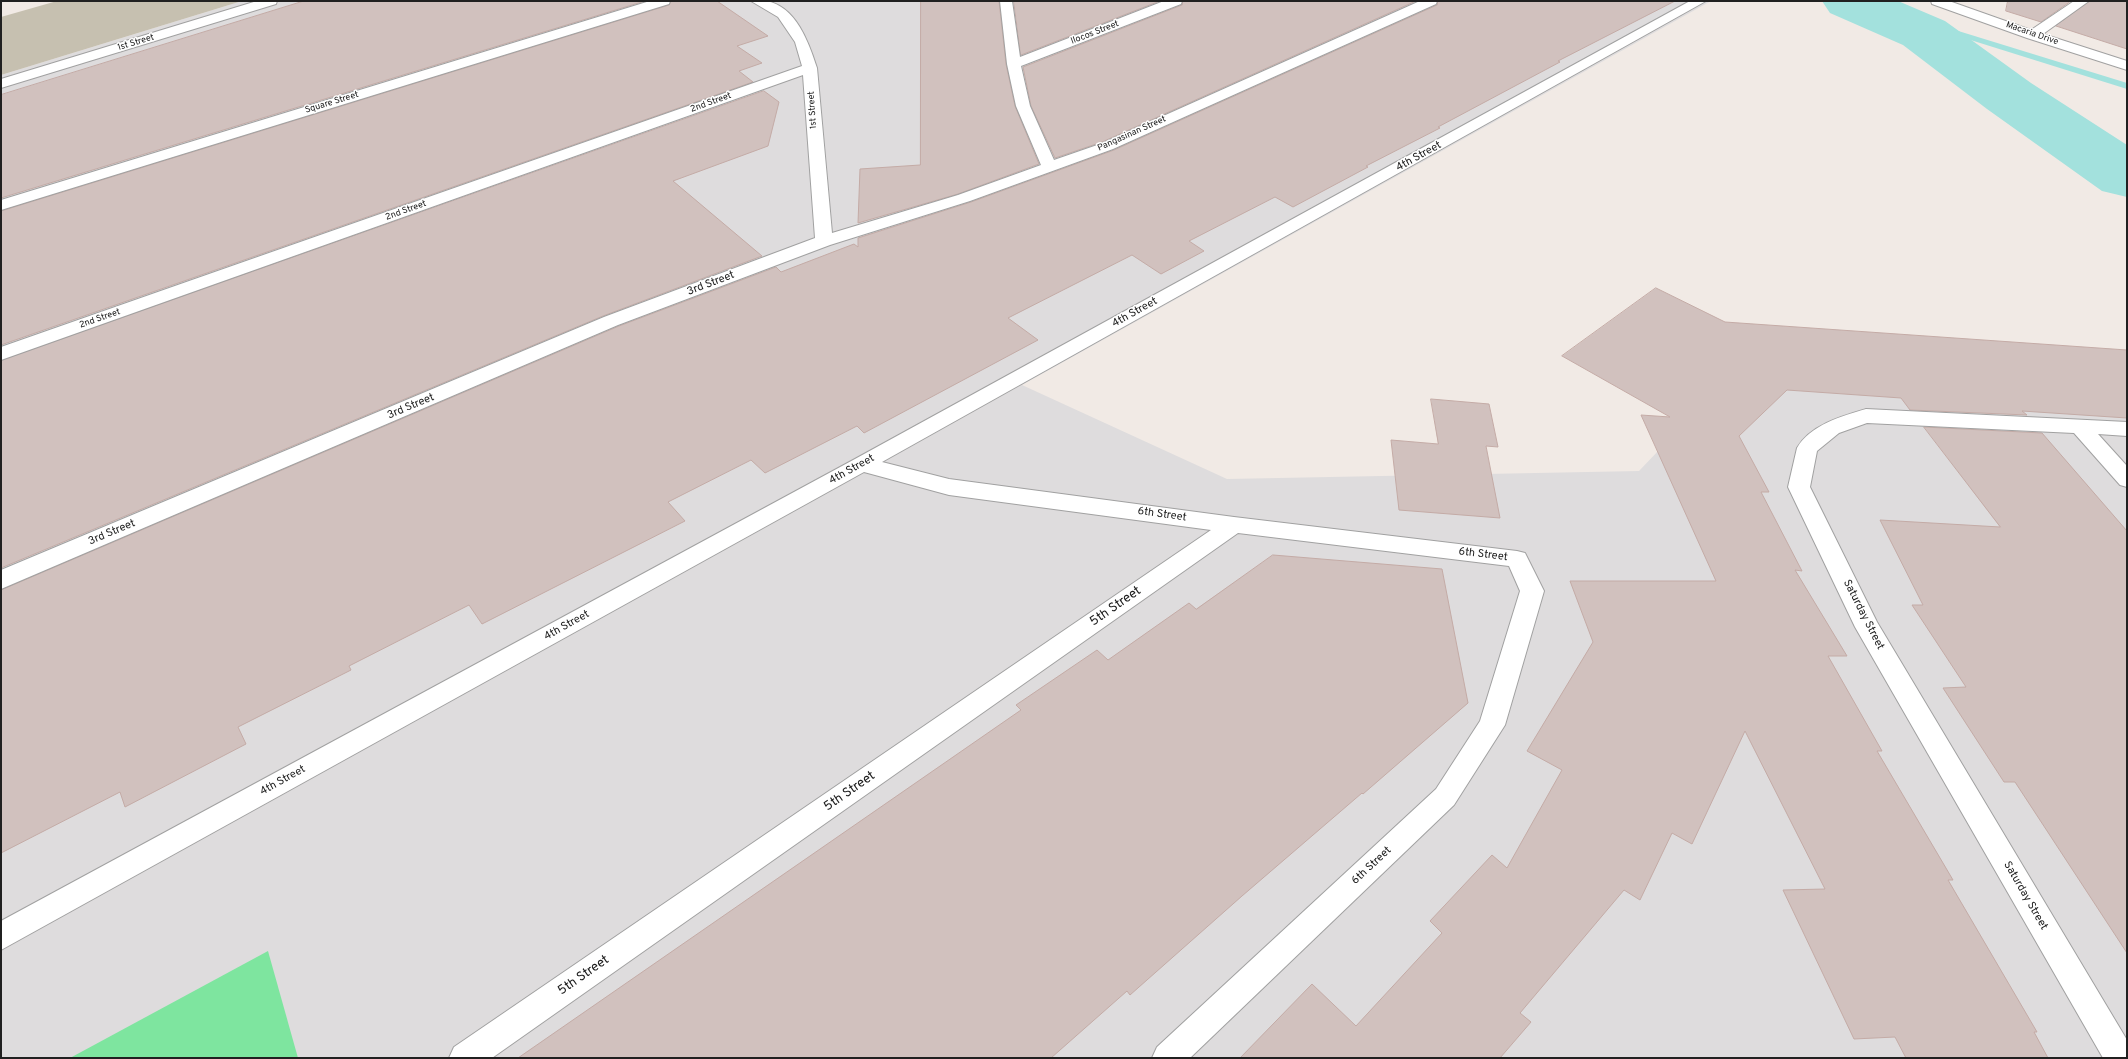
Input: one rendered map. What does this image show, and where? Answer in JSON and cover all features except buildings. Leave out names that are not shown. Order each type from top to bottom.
[{"type":"street","name":"1st Street","points":[[1,84],[271,1]]},
{"type":"street","name":"Square Street","points":[[1,205],[664,1]]},
{"type":"street","name":"1st Street","points":[[757,1],[783,14],[802,42],[810,68],[824,241]]},
{"type":"street","points":[[1006,1],[1014,64],[1023,106],[1050,168]]},
{"type":"street","name":"Ilocos Street","points":[[1014,64],[1176,1]]},
{"type":"street","name":"Pangasinan Street","points":[[824,241],[964,198],[1108,146],[1431,1]]},
{"type":"street","name":"4th Street","points":[[1,936],[862,464],[1700,1]]},
{"type":"street","name":"Macaria Drive","points":[[1937,1],[2032,35],[2127,66]]},
{"type":"street","points":[[2032,35],[2083,1]]},
{"type":"street","name":"2nd Street","points":[[1,354],[810,68]]},
{"type":"street","name":"3rd Street","points":[[1,580],[611,322],[824,241]]},
{"type":"street","name":"Saturday Street","points":[[2120,1058],[1867,627],[1800,487],[1807,448],[1832,428],[1866,416],[2127,429]]},
{"type":"street","points":[[2079,426],[2127,480]]},
{"type":"street","name":"6th Street","points":[[862,464],[950,487],[1234,525],[1517,559],[1532,591],[1492,725],[1445,798],[1168,1058]]},
{"type":"street","name":"5th Street","points":[[465,1058],[1234,525]]},
{"type":"shaded area","points":[[57,1],[242,1],[1,75],[1,17]]},
{"type":"shaded area","points":[[242,1],[1711,1],[1022,385],[1227,479],[1639,471],[1760,344],[2127,371],[2127,1058],[1,1058],[1,75]]},
{"type":"green space","points":[[268,951],[298,1058],[70,1058]]},
{"type":"waterway","points":[[1850,1],[1924,33],[2009,96],[2127,176]]},
{"type":"waterway","points":[[1851,1],[2127,86]]}]
